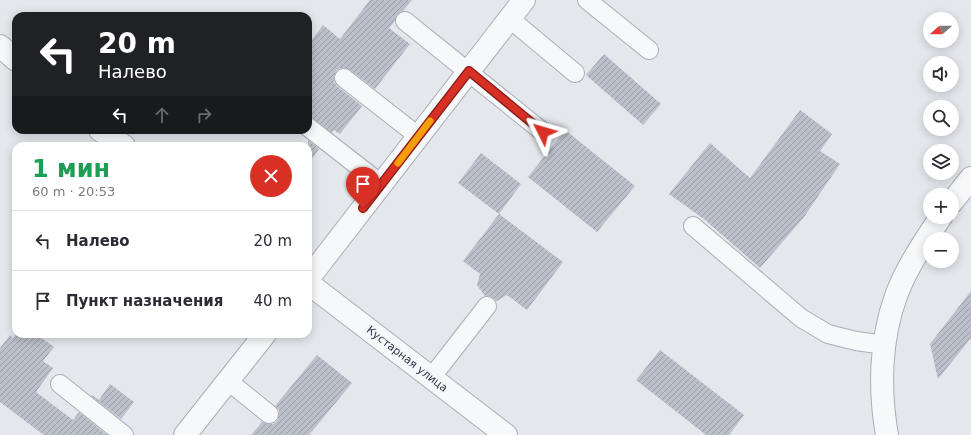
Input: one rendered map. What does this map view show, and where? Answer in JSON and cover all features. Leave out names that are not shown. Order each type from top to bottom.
[{"type":"street","points":[[312,274],[524,0]]},
{"type":"street","points":[[0,46],[12,56]]},
{"type":"street","points":[[106,134],[118,142]]},
{"type":"street","points":[[959,193],[971,178]]},
{"type":"street","points":[[887,435],[883,392],[883,358],[887,326],[896,296],[910,266],[936,224]]},
{"type":"street","name":"Кустарная улица","points":[[312,285],[506,435]]},
{"type":"street","points":[[185,435],[261,338]]},
{"type":"lane","points":[[587,0],[649,50]]},
{"type":"lane","points":[[509,18],[575,73]]},
{"type":"lane","points":[[405,21],[543,132]]},
{"type":"lane","points":[[344,78],[418,136]]},
{"type":"lane","points":[[312,130],[381,184]]},
{"type":"lane","points":[[693,226],[801,318],[828,334],[856,341],[885,345]]},
{"type":"lane","points":[[432,378],[487,306]]},
{"type":"lane","points":[[228,381],[269,414]]},
{"type":"lane","points":[[60,384],[124,435]]},
{"type":"building","points":[[370,0],[412,0],[403,11],[397,15],[395,21],[389,28],[410,44],[375,89],[350,70],[340,68],[336,71],[334,82],[362,106],[340,134],[334,130],[332,133],[312,118],[312,40],[323,25],[340,39]]},
{"type":"building","points":[[604,54],[661,104],[643,125],[586,75]]},
{"type":"building","points":[[800,110],[832,134],[820,151],[840,164],[804,217],[760,268],[704,219],[669,194],[710,143],[750,178]]},
{"type":"building","points":[[565,130],[635,186],[597,232],[528,177]]},
{"type":"building","points":[[312,143],[319,149],[312,159]]},
{"type":"building","points":[[481,153],[521,184],[499,214],[458,183]]},
{"type":"building","points":[[499,214],[563,262],[527,310],[507,295],[497,301],[489,296],[485,296],[477,285],[480,274],[463,261]]},
{"type":"building","points":[[971,291],[971,338],[938,379],[930,344]]},
{"type":"building","points":[[10,335],[12,338],[42,338],[54,347],[43,361],[53,368],[36,392],[73,420],[79,412],[107,435],[44,435],[0,402],[0,348]]},
{"type":"building","points":[[660,350],[744,415],[729,435],[706,435],[636,380]]},
{"type":"building","points":[[317,355],[352,383],[309,435],[251,435],[262,422],[273,424],[277,421],[279,410],[275,406]]},
{"type":"building","points":[[110,384],[134,402],[121,419],[91,396],[92,395],[99,400]]},
{"type":"slow traffic","points":[[398,163],[430,121]]},
{"type":"route","points":[[363,208],[469,71],[543,132]]}]
